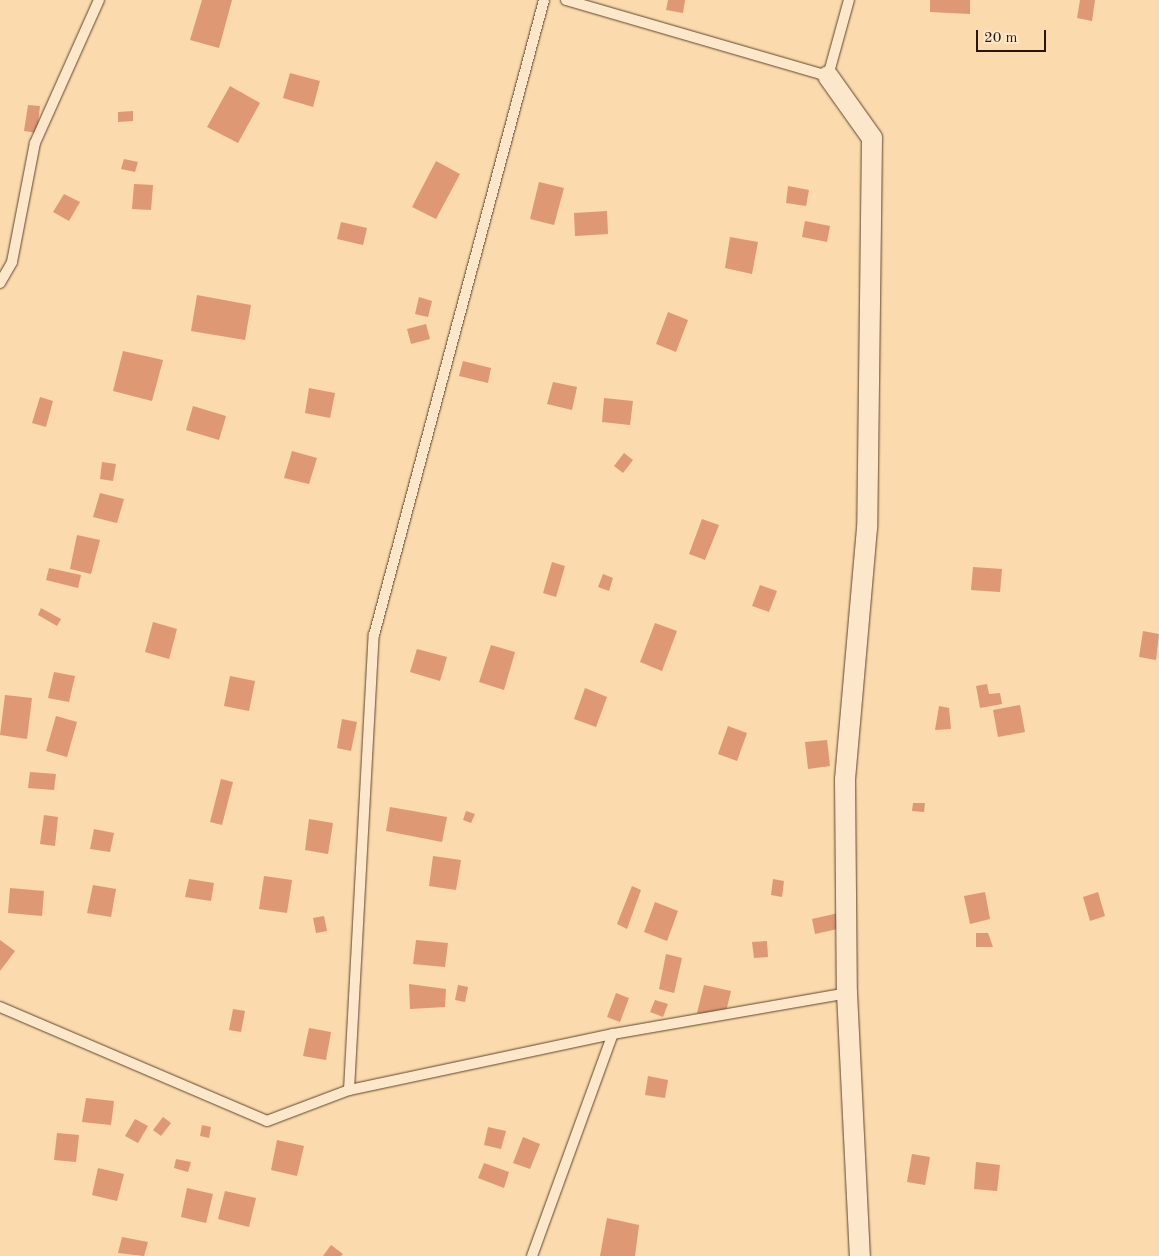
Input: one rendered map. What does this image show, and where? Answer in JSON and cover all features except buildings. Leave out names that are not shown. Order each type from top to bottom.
[{"type":"street","points":[[828,76],[872,138],[868,528],[845,779],[848,993],[860,1256]]},
{"type":"lane","points":[[0,283],[12,262],[36,144],[99,0]]},
{"type":"lane","points":[[349,1090],[374,635],[544,0]]},
{"type":"lane","points":[[566,0],[828,76],[849,0]]},
{"type":"lane","points":[[0,1007],[267,1121],[349,1090],[613,1034],[848,993]]},
{"type":"lane","points":[[532,1256],[613,1034]]}]
